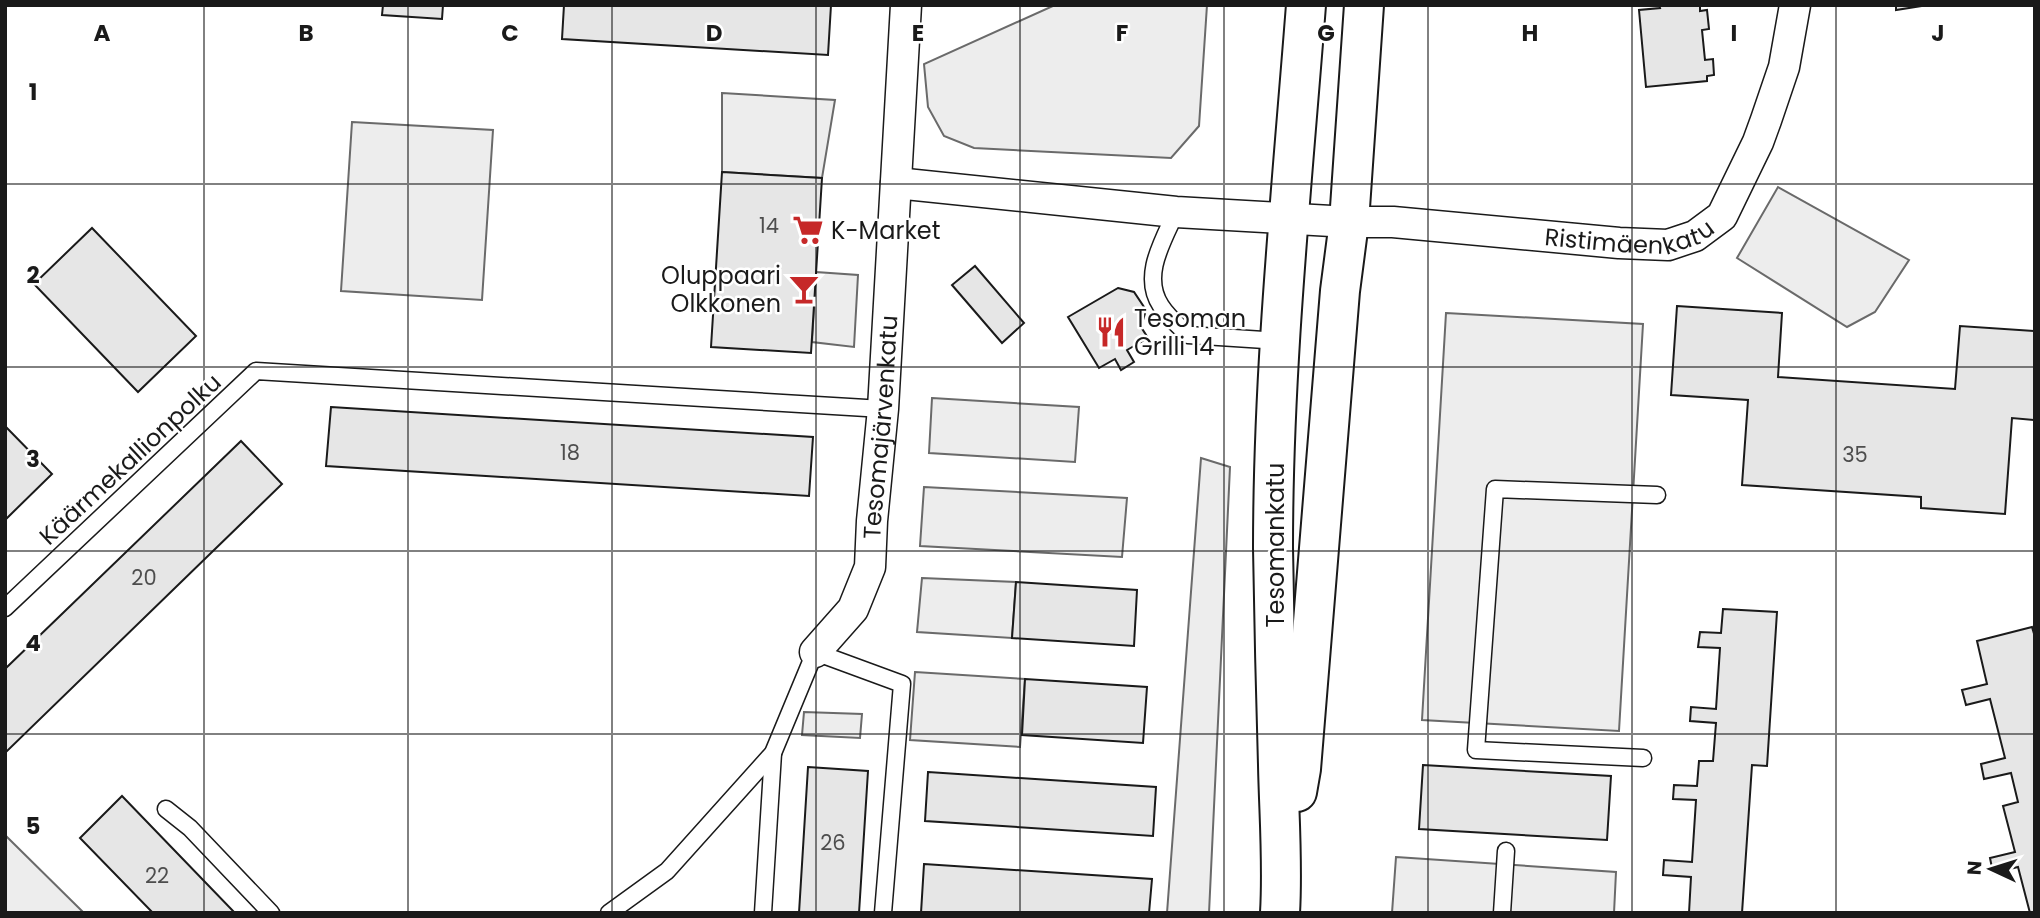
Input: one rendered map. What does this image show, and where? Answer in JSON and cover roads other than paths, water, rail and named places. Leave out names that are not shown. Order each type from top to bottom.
[{"type":"main road","name":"Tesomankatu","points":[[1280,913],[1282,873],[1273,548],[1279,341],[1306,5]]},
{"type":"main road","name":"Tesomankatu","points":[[1282,873],[1301,769],[1340,291],[1349,222],[1364,5]]},
{"type":"street","name":"Tesomajärvenkatu","points":[[815,652],[853,609],[870,567],[883,409],[906,5]]},
{"type":"street","name":"Ristimäenkatu","points":[[1349,222],[1393,222],[1668,245],[1695,236],[1722,216],[1758,142],[1784,68],[1795,5]]},
{"type":"street","points":[[896,183],[1176,212],[1349,222]]},
{"type":"lane","points":[[1176,212],[1154,265],[1155,295],[1162,308],[1188,335],[1279,341]]},
{"type":"lane","name":"Käärmekallionpolku","points":[[5,608],[256,371],[883,409]]},
{"type":"lane","points":[[1643,758],[1476,750],[1496,489],[1657,495]]},
{"type":"lane","points":[[763,913],[773,753],[815,652],[902,684],[883,913]]},
{"type":"lane","points":[[609,913],[667,871],[773,753]]},
{"type":"lane","points":[[166,809],[190,828],[271,913]]},
{"type":"lane","points":[[1502,913],[1506,851]]},
{"type":"place","name":"K-Market","points":[[808,230]]},
{"type":"place","name":"Oluppaari Olkkonen","points":[[804,289]]},
{"type":"place","name":"Tesoman Grilli 14","points":[[1111,332]]}]
